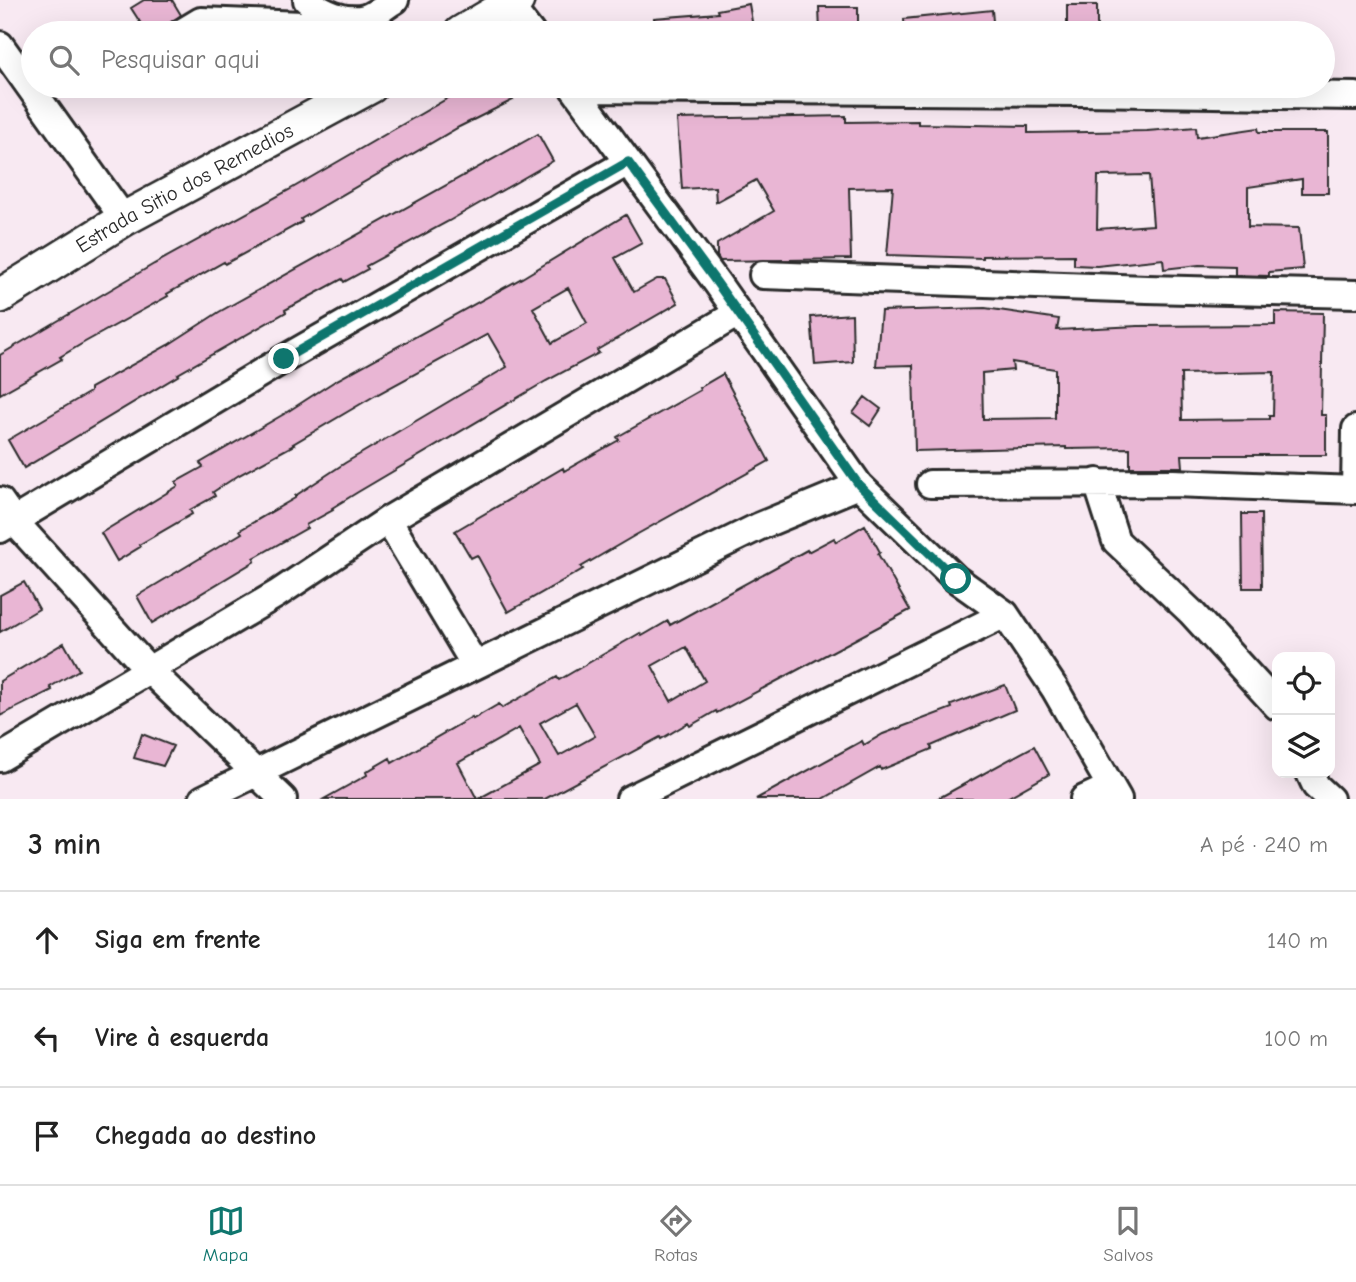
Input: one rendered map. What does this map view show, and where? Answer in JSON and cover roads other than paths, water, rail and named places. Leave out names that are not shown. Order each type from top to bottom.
[{"type":"street","points":[[307,0],[326,13],[347,19]]},
{"type":"street","points":[[332,21],[366,18],[395,0]]},
{"type":"street","points":[[481,21],[513,2],[524,21]]},
{"type":"street","points":[[0,45],[21,67]]},
{"type":"street","points":[[1335,96],[1356,96]]},
{"type":"street","points":[[47,98],[124,219]]},
{"type":"street","name":"Estrada Sitio dos Remedios","points":[[0,296],[124,219],[349,98]]},
{"type":"street","points":[[580,98],[738,313],[859,485],[956,579],[1005,614],[1055,688],[1114,793],[1084,799]]},
{"type":"street","points":[[283,799],[148,669],[4,517],[628,162]]},
{"type":"street","points":[[763,275],[1147,289],[1356,293]]},
{"type":"street","points":[[0,758],[277,594],[388,520],[738,313]]},
{"type":"street","points":[[930,484],[1097,482],[1355,490],[1356,429]]},
{"type":"street","points":[[1097,482],[1116,541],[1191,612],[1272,701]]},
{"type":"street","points":[[203,799],[760,526],[859,485]]},
{"type":"street","points":[[388,520],[475,666]]},
{"type":"street","points":[[630,799],[1005,614]]},
{"type":"street","points":[[1312,778],[1316,786],[1330,799]]}]
